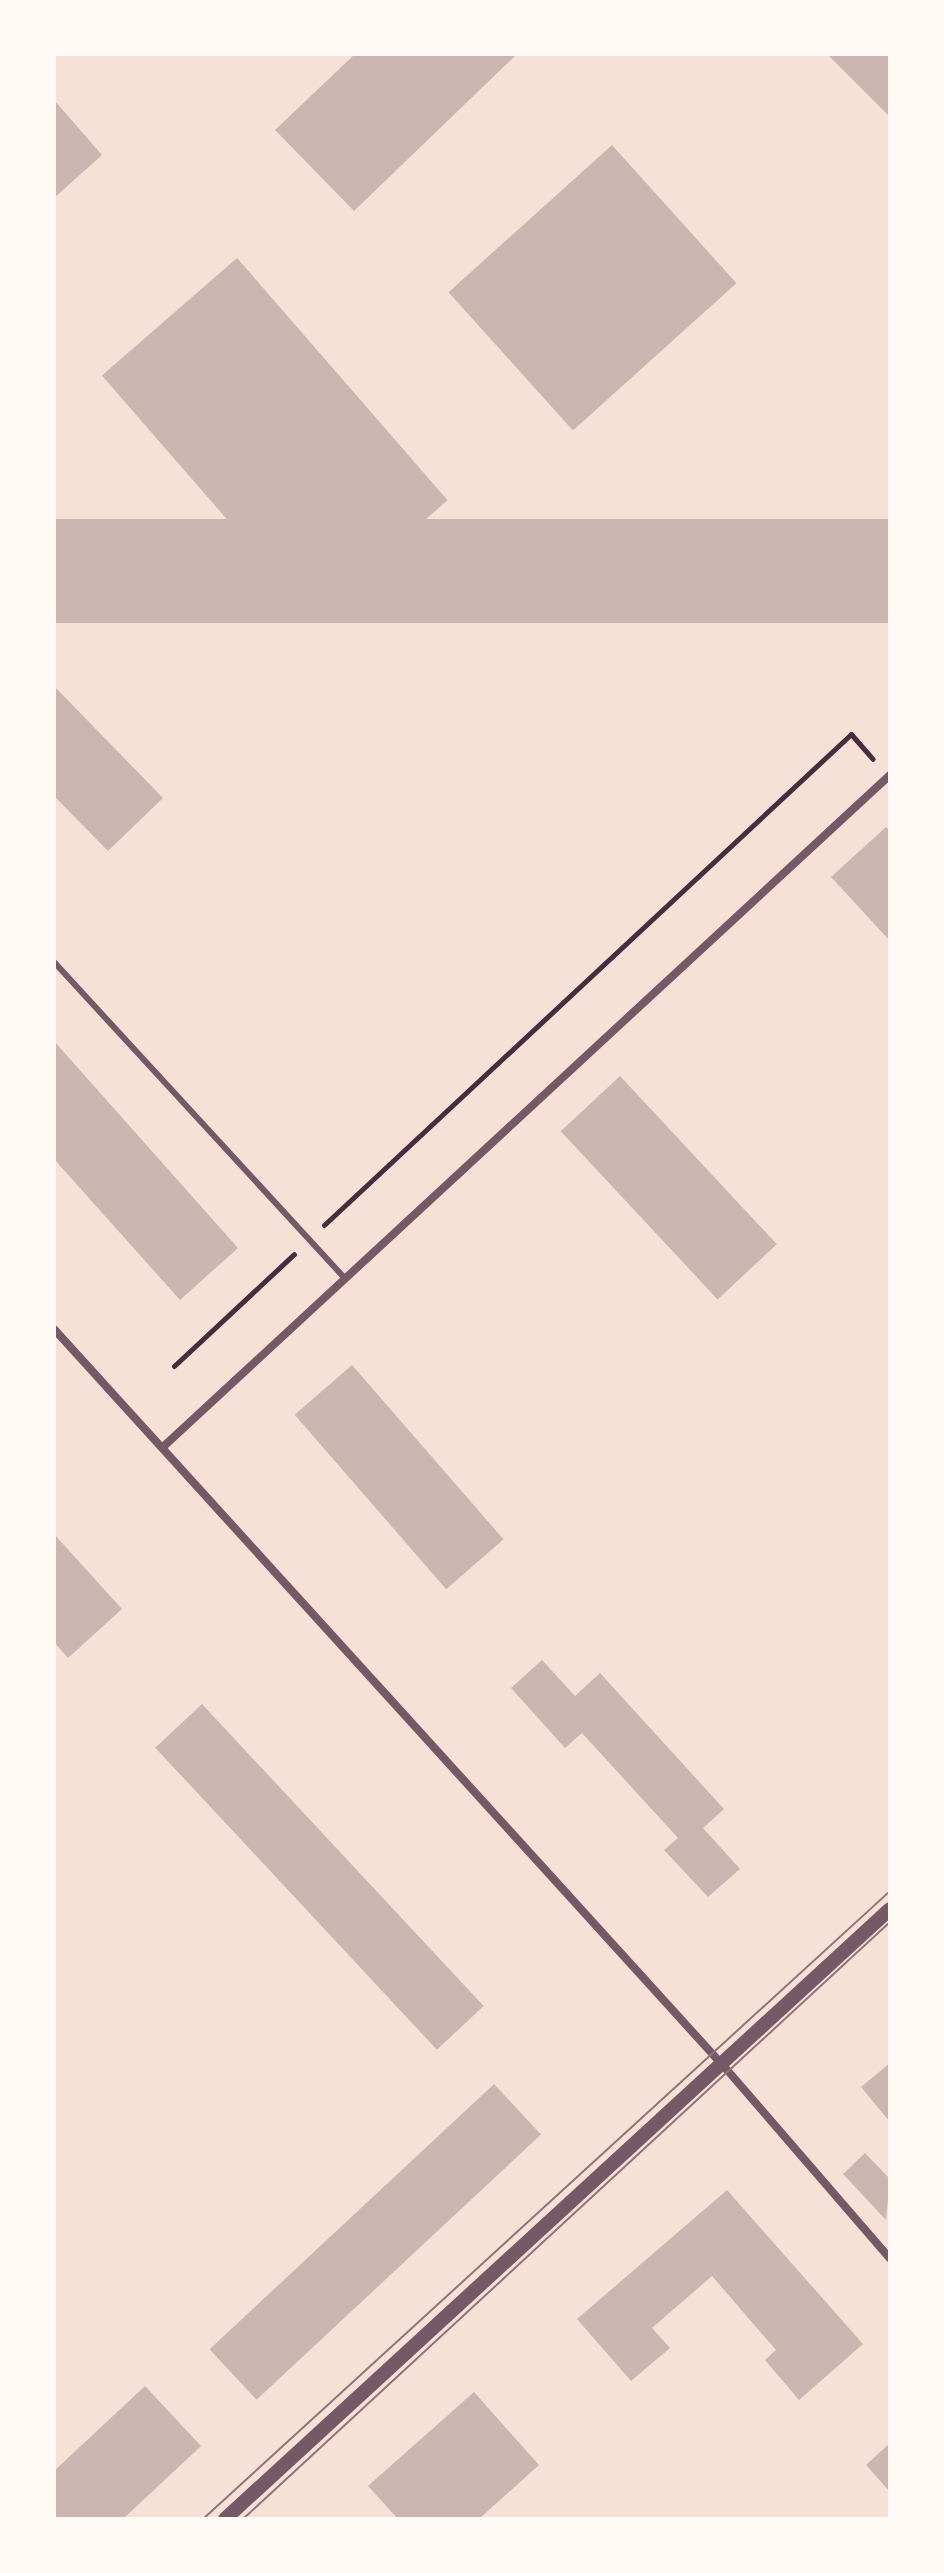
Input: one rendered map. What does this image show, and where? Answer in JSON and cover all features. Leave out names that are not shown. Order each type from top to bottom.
[{"type":"street","points":[[163,1447],[889,775]]},
{"type":"street","points":[[54,1329],[721,2064],[890,2259]]},
{"type":"street","points":[[225,2519],[890,1909]]},
{"type":"lane","points":[[54,962],[345,1279]]},
{"type":"path","points":[[174,1366],[851,734],[889,775]]},
{"type":"building","points":[[355,54],[517,54],[354,211],[275,130]]},
{"type":"building","points":[[827,54],[890,54],[890,117]]},
{"type":"building","points":[[54,100],[102,155],[54,198]]},
{"type":"building","points":[[612,145],[736,283],[573,430],[449,292]]},
{"type":"building","points":[[237,258],[448,500],[313,618],[102,375]]},
{"type":"building","points":[[54,519],[890,519],[890,623],[54,623]]},
{"type":"building","points":[[54,686],[163,798],[108,851],[54,796]]},
{"type":"building","points":[[886,827],[890,831],[890,941],[831,877]]},
{"type":"building","points":[[54,1041],[238,1248],[180,1300],[54,1159]]},
{"type":"building","points":[[620,1076],[777,1244],[718,1299],[561,1131]]},
{"type":"building","points":[[352,1365],[504,1539],[446,1589],[295,1415]]},
{"type":"building","points":[[54,1534],[122,1609],[68,1658],[54,1642]]},
{"type":"building","points":[[542,1660],[575,1696],[600,1673],[724,1809],[703,1828],[740,1869],[708,1897],[664,1850],[678,1838],[582,1733],[565,1748],[511,1688]]},
{"type":"building","points":[[202,1704],[484,2006],[437,2050],[155,1748]]},
{"type":"building","points":[[890,2063],[890,2122],[861,2087]]},
{"type":"building","points":[[494,2084],[541,2134],[257,2400],[210,2349]]},
{"type":"building","points":[[865,2153],[890,2179],[886,2220],[843,2174]]},
{"type":"building","points":[[727,2190],[863,2344],[799,2400],[765,2360],[776,2350],[712,2276],[652,2328],[670,2348],[631,2381],[577,2319]]},
{"type":"building","points":[[145,2386],[201,2446],[123,2519],[54,2519],[54,2471]]},
{"type":"building","points":[[474,2392],[539,2465],[479,2519],[398,2519],[368,2486]]},
{"type":"building","points":[[890,2443],[890,2492],[866,2465]]},
{"type":"tram line","points":[[203,2519],[890,1891]]},
{"type":"tram line","points":[[243,2519],[890,1922]]}]
